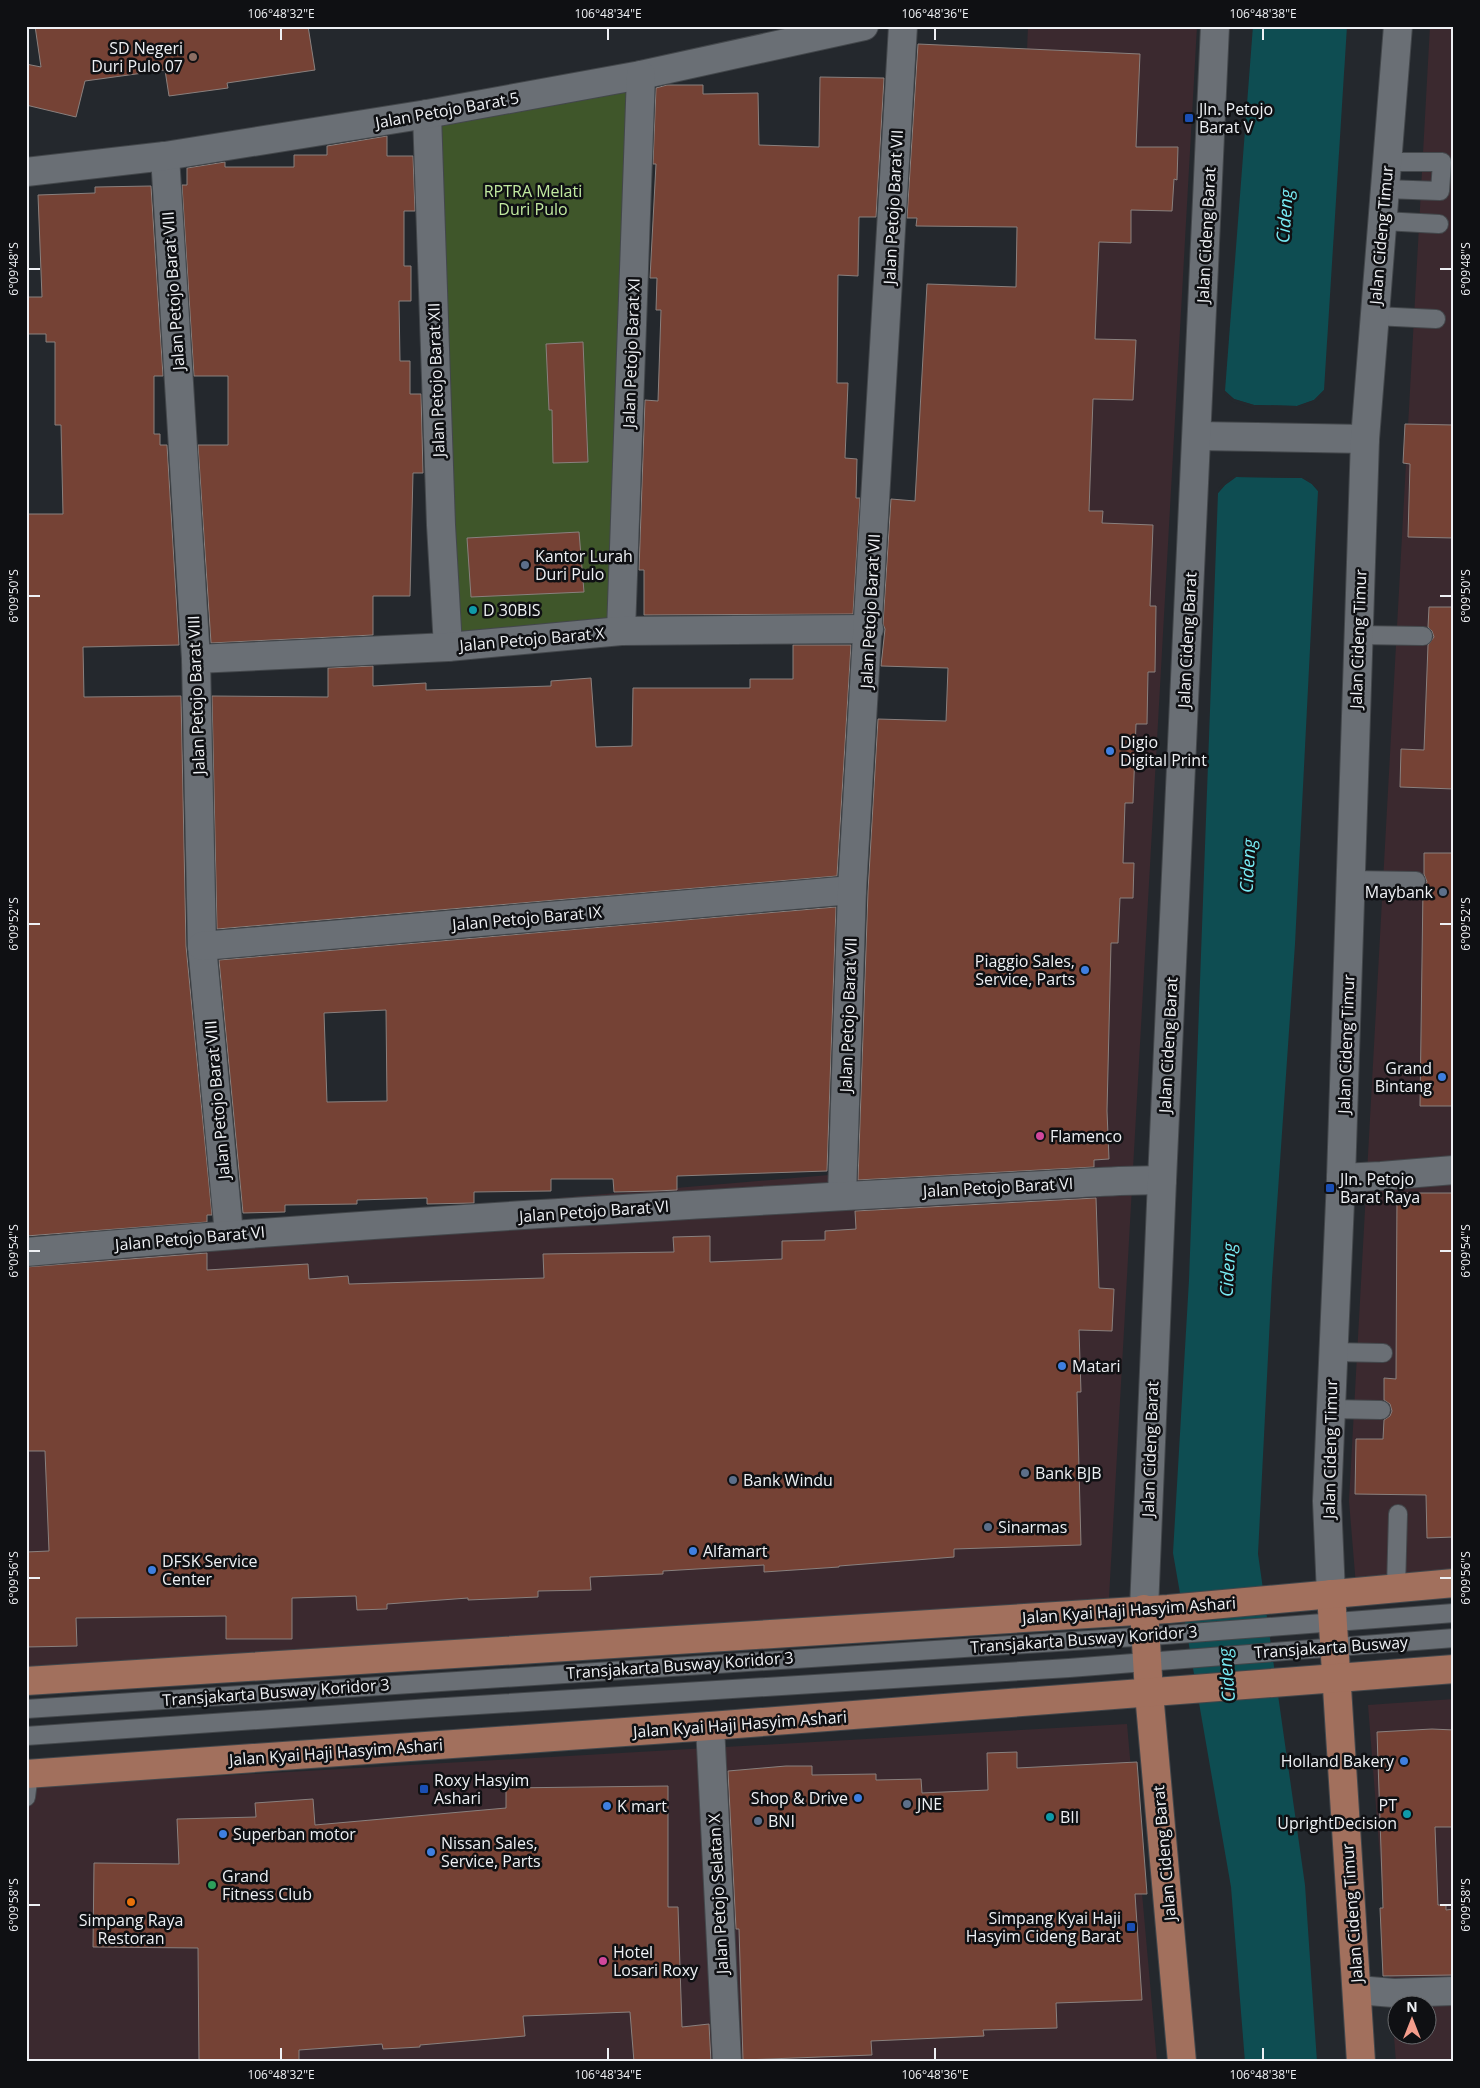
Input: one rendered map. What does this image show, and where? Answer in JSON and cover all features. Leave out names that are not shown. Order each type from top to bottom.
[{"type":"main road","name":"Jalan Kyai Haji Hasyim Ashari","points":[[26,1682],[1156,1635],[1301,1596],[1454,1583]]},
{"type":"main road","name":"Jalan Cideng Timur","points":[[1331,1594],[1324,1635],[1330,1678],[1357,1990],[1361,2062]]},
{"type":"main road","name":"Jalan Cideng Barat","points":[[1156,1635],[1156,1693],[1182,2062]]},
{"type":"main road","name":"Jalan Kyai Haji Hasyim Ashari","points":[[27,1782],[710,1726],[1454,1669]]},
{"type":"street","name":"Jalan Petojo Barat 5","points":[[26,172],[165,156],[427,114],[641,75],[864,26]]},
{"type":"street","name":"Jalan Petojo Barat VII","points":[[842,1196],[852,890],[869,629],[903,26]]},
{"type":"street","name":"Jalan Cideng Barat","points":[[1156,1635],[1162,1180],[1209,436],[1215,26]]},
{"type":"street","name":"Jalan Cideng Timur","points":[[1331,1594],[1327,1501],[1341,1178],[1365,439],[1398,26]]},
{"type":"street","name":"Jalan Petojo Barat XI","points":[[621,631],[641,75]]},
{"type":"street","name":"Jalan Petojo Barat XII","points":[[427,114],[441,525],[448,646]]},
{"type":"street","name":"Jalan Petojo Barat VIII","points":[[165,156],[196,660],[202,946],[229,1234]]},
{"type":"street","points":[[1209,436],[1365,439]]},
{"type":"street","name":"Jalan Petojo Barat X","points":[[196,660],[448,646],[621,631],[869,629]]},
{"type":"street","name":"Jalan Petojo Barat IX","points":[[202,946],[852,890]]},
{"type":"street","points":[[1341,1178],[1454,1170]]},
{"type":"street","name":"Jalan Petojo Barat VI","points":[[26,1252],[229,1234],[842,1196],[1162,1180]]},
{"type":"street","name":"Jalan Petojo Selatan X","points":[[710,1726],[726,2062]]},
{"type":"street","points":[[1357,1990],[1394,1993],[1454,1991]]},
{"type":"lane","points":[[1385,189],[1440,191],[1442,162],[1387,162]]},
{"type":"lane","points":[[1383,221],[1439,224]]},
{"type":"lane","points":[[1375,316],[1436,318]]},
{"type":"lane","points":[[1358,635],[1423,636]]},
{"type":"lane","points":[[1351,880],[1416,882]]},
{"type":"lane","points":[[1332,1352],[1383,1353]]},
{"type":"lane","points":[[1330,1409],[1381,1410]]},
{"type":"lane","points":[[1396,1588],[1398,1514]]},
{"type":"lane","name":"Transjakarta Busway","points":[[1324,1635],[1454,1613]]},
{"type":"lane","name":"Transjakarta Busway","points":[[1156,1635],[1324,1635],[1454,1638]]},
{"type":"lane","name":"Transjakarta Busway Koridor 3","points":[[26,1736],[430,1708],[1068,1668],[1156,1635]]},
{"type":"lane","name":"Transjakarta Busway Koridor 3","points":[[26,1708],[1156,1635],[1324,1635]]},
{"type":"shaded area","points":[[1028,26],[1197,26],[1109,1598],[26,1670],[26,1243],[982,1162]]},
{"type":"shaded area","points":[[1430,26],[1454,26],[1454,1591],[1357,1598],[1349,1501]]},
{"type":"shaded area","points":[[1454,1699],[1454,2062],[1396,2062],[1395,2046],[1438,2046],[1438,1996],[1391,1996],[1368,1705]]},
{"type":"shaded area","points":[[1127,1724],[1157,2062],[26,2062],[26,1787]]},
{"type":"green space","name":"RPTRA Melati Duri Pulo","points":[[641,75],[621,631],[448,647],[427,114]]},
{"type":"water","name":"Cideng","points":[[1253,26],[1347,26],[1324,390],[1314,400],[1297,406],[1254,405],[1234,399],[1225,391]]},
{"type":"water","name":"Cideng","points":[[1236,477],[1302,478],[1312,484],[1318,491],[1295,944],[1272,1278],[1258,1554],[1305,1885],[1317,2062],[1245,2062],[1231,1887],[1173,1553],[1189,1280],[1218,493]]},
{"type":"pier","points":[[1324,390],[1324,394],[1315,402],[1297,408],[1254,408],[1233,402],[1224,394],[1225,391],[1234,399],[1254,405],[1297,406],[1314,400]]},
{"type":"pier","points":[[1235,475],[1303,476],[1314,482],[1318,487],[1318,491],[1312,484],[1302,478],[1236,477],[1218,493],[1218,489],[1223,483]]},
{"type":"building","points":[[35,26],[308,26],[315,70],[227,83],[228,88],[169,96],[165,70],[85,81],[76,117],[26,105],[26,64],[41,67]]},
{"type":"building","points":[[918,44],[1140,54],[1136,147],[1178,147],[1177,180],[1174,179],[1172,211],[1131,210],[1131,243],[1099,242],[1095,339],[1136,340],[1133,400],[1093,399],[1089,511],[1103,511],[1102,523],[1153,525],[1150,606],[1156,606],[1155,672],[1148,672],[1147,724],[1136,724],[1133,803],[1125,803],[1123,863],[1134,863],[1133,898],[1120,898],[1118,943],[1111,943],[1107,1111],[1109,1159],[1094,1160],[1094,1167],[858,1180],[868,891],[878,719],[946,721],[948,668],[881,666],[885,629],[883,624],[891,499],[915,501],[927,284],[1016,287],[1017,227],[916,226],[917,218],[907,218]]},
{"type":"building","points":[[820,77],[884,78],[876,217],[859,217],[858,276],[838,275],[837,383],[848,383],[845,458],[857,459],[856,498],[860,498],[853,614],[644,615],[644,570],[639,570],[645,400],[658,401],[661,310],[656,310],[657,278],[650,278],[656,164],[653,164],[656,88],[667,85],[703,85],[703,94],[758,93],[759,145],[819,147]]},
{"type":"building","points":[[387,136],[387,156],[413,156],[415,211],[404,211],[404,266],[411,266],[411,301],[399,301],[400,361],[410,361],[410,394],[421,394],[423,473],[413,473],[410,596],[373,596],[373,635],[211,643],[198,445],[228,445],[228,376],[194,376],[182,185],[187,185],[187,168],[225,162],[225,167],[294,167],[294,155],[327,155],[327,146]]},
{"type":"building","points":[[151,186],[163,376],[154,376],[154,434],[160,434],[160,445],[167,445],[179,645],[83,647],[84,697],[181,696],[186,946],[212,1215],[207,1215],[207,1222],[26,1236],[26,514],[63,514],[61,425],[55,425],[55,342],[46,342],[46,334],[26,334],[26,297],[42,297],[38,195],[95,193],[95,187]]},
{"type":"building","points":[[583,342],[588,462],[553,463],[552,410],[549,410],[546,344]]},
{"type":"building","points":[[1405,424],[1454,425],[1454,538],[1408,537],[1410,464],[1403,463]]},
{"type":"building","name":"Kantor Lurah Duri Pulo","points":[[579,532],[584,592],[471,597],[467,538]]},
{"type":"building","points":[[1429,607],[1454,607],[1454,789],[1400,787],[1401,749],[1424,750],[1428,645],[1434,637],[1428,627]]},
{"type":"building","points":[[793,645],[851,645],[837,876],[217,929],[212,696],[328,697],[328,668],[373,666],[373,686],[426,683],[426,690],[551,686],[551,681],[591,678],[596,747],[632,746],[633,688],[750,688],[750,679],[793,679]]},
{"type":"building","points":[[1424,853],[1454,853],[1454,1106],[1420,1106],[1423,888],[1427,882],[1424,874]]},
{"type":"building","points":[[836,907],[827,1171],[677,1176],[677,1190],[656,1191],[614,1192],[613,1179],[551,1179],[551,1191],[474,1192],[474,1203],[427,1204],[427,1198],[357,1200],[357,1204],[285,1205],[285,1212],[243,1213],[219,960]],"holes":[[[386,1010],[387,1101],[327,1102],[324,1013]]]},
{"type":"building","points":[[1397,1193],[1454,1193],[1454,1537],[1427,1538],[1426,1495],[1355,1494],[1356,1439],[1383,1439],[1384,1420],[1390,1416],[1392,1411],[1390,1404],[1384,1400],[1384,1378],[1396,1379]]},
{"type":"building","points":[[1096,1198],[1099,1288],[1114,1289],[1112,1331],[1079,1330],[1081,1392],[1077,1392],[1081,1545],[954,1549],[954,1557],[764,1572],[764,1565],[663,1571],[663,1574],[590,1577],[591,1590],[538,1591],[538,1597],[468,1600],[468,1598],[387,1604],[387,1609],[357,1610],[356,1596],[292,1598],[292,1639],[226,1639],[226,1616],[76,1618],[77,1646],[26,1647],[26,1552],[49,1551],[45,1451],[26,1451],[26,1267],[207,1253],[207,1270],[308,1264],[309,1279],[348,1276],[349,1284],[544,1278],[543,1254],[674,1252],[673,1237],[710,1236],[710,1262],[782,1259],[782,1241],[825,1240],[825,1231],[856,1229],[855,1211]]},
{"type":"building","points":[[1432,1729],[1454,1730],[1454,1827],[1435,1827],[1438,1905],[1446,1905],[1446,1910],[1454,1909],[1454,1975],[1383,1976],[1380,1908],[1383,1908],[1377,1732]]},
{"type":"building","points":[[1017,1752],[1017,1768],[1137,1762],[1147,1894],[1135,1894],[1142,2000],[1056,2003],[1057,2028],[983,2030],[984,2036],[871,2041],[872,2055],[743,2060],[739,1929],[736,1929],[728,1771],[786,1766],[812,1766],[812,1775],[876,1774],[876,1780],[921,1779],[922,1793],[988,1790],[987,1753]]},
{"type":"building","points":[[668,1786],[668,1907],[678,1907],[682,2027],[709,2024],[711,2062],[634,2062],[630,2012],[523,2016],[525,2036],[420,2045],[420,2047],[383,2049],[382,2044],[299,2050],[299,2062],[199,2062],[198,1948],[93,1947],[94,1863],[179,1864],[177,1819],[256,1817],[255,1803],[313,1799],[315,1825],[506,1808],[506,1788]]},
{"type":"place","name":"SD Negeri Duri Pulo 07","points":[[193,57]]},
{"type":"place","name":"Jln. Petojo Barat V","points":[[1189,118]]},
{"type":"place","name":"Kantor Lurah Duri Pulo","points":[[525,565]]},
{"type":"place","name":"D 30BIS","points":[[473,610]]},
{"type":"place","name":"Digio Digital Print","points":[[1110,751]]},
{"type":"place","name":"Maybank","points":[[1443,892]]},
{"type":"place","name":"Piaggio Sales, Service, Parts","points":[[1085,970]]},
{"type":"place","name":"Grand Bintang","points":[[1442,1077]]},
{"type":"place","name":"Flamenco","points":[[1040,1136]]},
{"type":"place","name":"Jln. Petojo Barat Raya","points":[[1330,1188]]},
{"type":"place","name":"Matari","points":[[1062,1366]]},
{"type":"place","name":"Bank BJB","points":[[1025,1473]]},
{"type":"place","name":"Bank Windu","points":[[733,1480]]},
{"type":"place","name":"Sinarmas","points":[[988,1527]]},
{"type":"place","name":"Alfamart","points":[[693,1551]]},
{"type":"place","name":"DFSK Service Center","points":[[152,1570]]},
{"type":"place","name":"Holland Bakery","points":[[1404,1761]]},
{"type":"place","name":"Roxy Hasyim Ashari","points":[[424,1789]]},
{"type":"place","name":"Shop & Drive","points":[[858,1798]]},
{"type":"place","name":"JNE","points":[[907,1804]]},
{"type":"place","name":"K mart","points":[[607,1806]]},
{"type":"place","name":"PT UprightDecision","points":[[1407,1814]]},
{"type":"place","name":"BII","points":[[1050,1817]]},
{"type":"place","name":"BNI","points":[[758,1821]]},
{"type":"place","name":"Superban motor","points":[[223,1834]]},
{"type":"place","name":"Nissan Sales, Service, Parts","points":[[431,1852]]},
{"type":"place","name":"Grand Fitness Club","points":[[212,1885]]},
{"type":"place","name":"Simpang Raya Restoran","points":[[131,1902]]},
{"type":"place","name":"Simpang Kyai Haji Hasyim Cideng Barat","points":[[1131,1927]]},
{"type":"place","name":"Hotel Losari Roxy","points":[[603,1961]]}]
